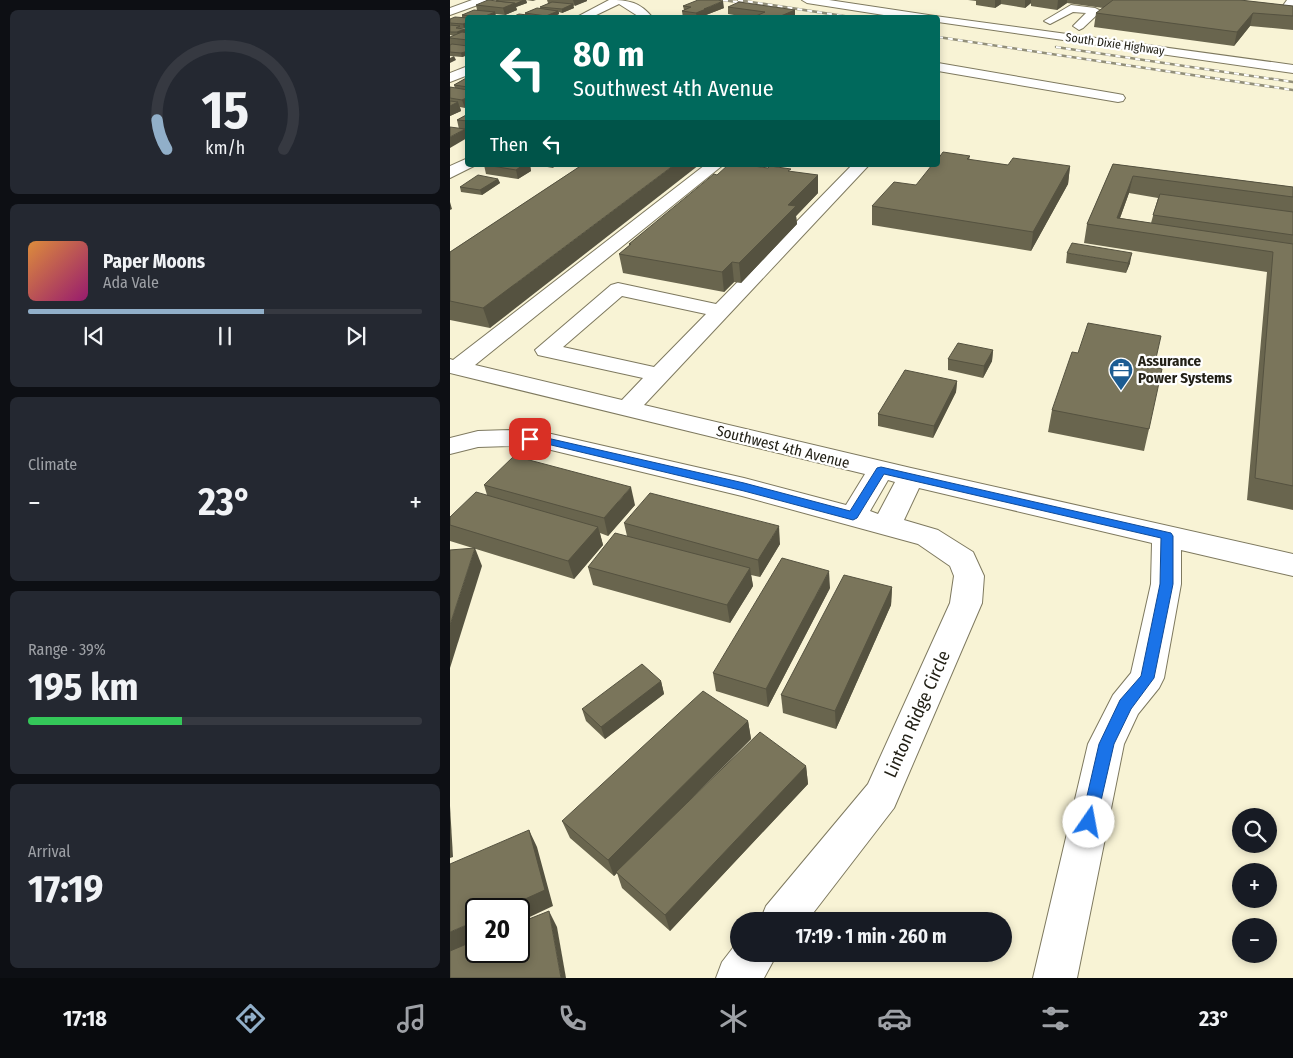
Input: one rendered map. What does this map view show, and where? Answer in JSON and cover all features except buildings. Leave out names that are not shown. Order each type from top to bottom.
[{"type":"street","points":[[450,12],[482,0]]},
{"type":"street","points":[[587,15],[620,0],[646,15]]},
{"type":"street","points":[[806,0],[909,15]]},
{"type":"street","points":[[1283,14],[1292,0]]},
{"type":"street","points":[[1050,22],[1071,8],[1095,11],[1079,26]]},
{"type":"street","name":"South Dixie Highway","points":[[940,19],[1293,69]]},
{"type":"street","points":[[1275,67],[1282,54]]},
{"type":"street","points":[[940,67],[1118,98]]},
{"type":"street","points":[[450,78],[465,71]]},
{"type":"street","points":[[450,173],[465,164]]},
{"type":"street","points":[[453,367],[712,167]]},
{"type":"street","points":[[627,409],[858,167]]},
{"type":"street","points":[[659,375],[546,350],[618,289],[721,311]]},
{"type":"street","name":"Southwest 4th Avenue","points":[[453,367],[910,478],[1293,564]]},
{"type":"street","name":"Linton Ridge Circle","points":[[450,446],[478,439],[512,438],[547,441],[744,487],[887,525],[928,537],[962,560],[969,576],[966,603],[881,796],[788,912]]},
{"type":"street","points":[[853,516],[881,470]]},
{"type":"street","points":[[887,525],[910,478]]},
{"type":"street","points":[[1055,978],[1106,744],[1125,705],[1147,678],[1166,584],[1167,536]]},
{"type":"street","points":[[738,978],[749,962]]},
{"type":"railway","points":[[723,0],[743,3]]},
{"type":"railway","points":[[738,0],[837,15]]},
{"type":"railway","points":[[940,37],[1293,90]]},
{"type":"railway","points":[[1056,47],[1293,82]]},
{"type":"place","name":"Assurance Power Systems","points":[[1121,391]]},
{"type":"route","points":[[530,439],[547,441],[744,487],[853,516],[881,470],[1167,536],[1166,584],[1147,678],[1125,705],[1106,744],[1089,822]]}]
